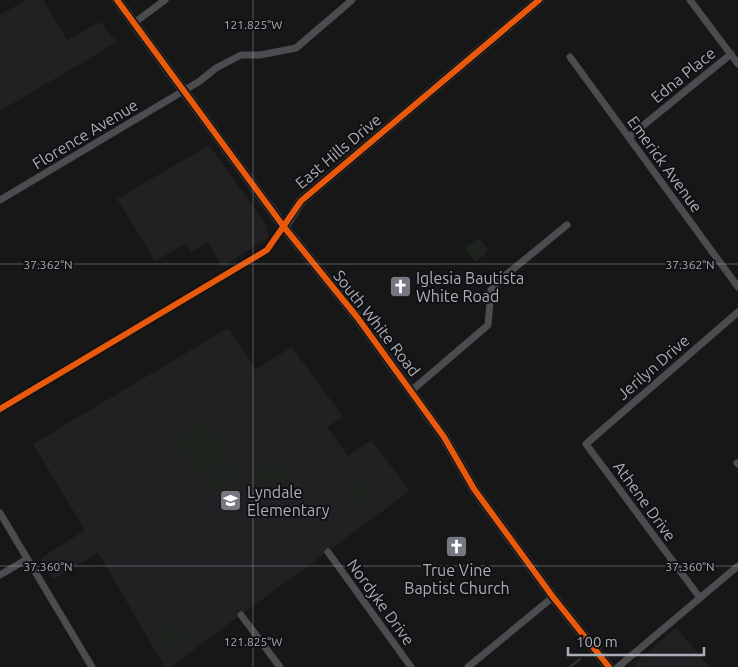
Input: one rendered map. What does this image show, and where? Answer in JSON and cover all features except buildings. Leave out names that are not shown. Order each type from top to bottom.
[{"type":"main road","name":"South White Road","points":[[117,0],[284,227],[352,310],[444,437],[474,489],[553,597],[609,667]]},
{"type":"main road","name":"East Hills Drive","points":[[284,227],[301,201],[539,0]]},
{"type":"street","points":[[134,23],[165,0]]},
{"type":"street","name":"Florence Avenue","points":[[0,200],[184,91],[216,68],[241,55],[260,55],[296,48],[352,0]]},
{"type":"street","points":[[690,0],[738,64]]},
{"type":"street","name":"Edna Place","points":[[629,137],[731,54]]},
{"type":"street","name":"Emerick Avenue","points":[[570,57],[738,287]]},
{"type":"street","points":[[411,391],[488,325],[492,290],[501,279],[567,225]]},
{"type":"street","name":"East Hills Drive","points":[[0,409],[267,250],[284,227]]},
{"type":"street","name":"Jerilyn Drive","points":[[586,444],[738,312]]},
{"type":"street","name":"Athene Drive","points":[[586,444],[700,598]]},
{"type":"street","points":[[0,513],[92,667]]},
{"type":"street","name":"Nordyke Drive","points":[[328,552],[411,667]]},
{"type":"street","points":[[0,575],[27,559]]},
{"type":"street","points":[[618,667],[738,566]]},
{"type":"street","points":[[468,667],[553,597]]},
{"type":"street","points":[[241,615],[280,667]]},
{"type":"shaded area","points":[[26,0],[43,0],[67,40],[100,22],[117,42],[0,111],[0,15]]},
{"type":"shaded area","points":[[209,145],[267,226],[268,238],[222,267],[208,242],[191,252],[185,244],[155,261],[117,199]]},
{"type":"shaded area","points":[[478,238],[487,248],[487,252],[476,262],[465,248]]},
{"type":"shaded area","name":"Lyndale Elementary","points":[[228,328],[256,369],[292,347],[343,417],[327,427],[348,456],[371,440],[410,491],[170,667],[165,667],[98,553],[53,579],[41,558],[85,530],[33,444]]},
{"type":"shaded area","points":[[205,419],[232,455],[200,478],[174,441]]},
{"type":"shaded area","points":[[275,457],[288,476],[270,489],[256,471]]},
{"type":"shaded area","points":[[231,461],[241,475],[231,482],[221,468]]},
{"type":"shaded area","points":[[217,470],[228,484],[217,492],[207,477]]},
{"type":"shaded area","points":[[358,482],[366,484],[371,493],[362,506],[348,487]]},
{"type":"shaded area","points":[[173,624],[186,640],[171,651],[159,634]]},
{"type":"shaded area","points":[[676,628],[710,667],[635,667],[636,662]]},
{"type":"waterway","points":[[570,667],[580,659]]},
{"type":"cycle path","points":[[117,0],[284,227],[357,317],[444,437],[474,489],[553,597],[609,667]]},
{"type":"cycle path","points":[[0,409],[267,250],[301,201],[539,0]]},
{"type":"place","name":"Iglesia Bautista White Road","points":[[400,287]]},
{"type":"place","name":"Lyndale Elementary","points":[[231,501]]},
{"type":"place","name":"True Vine Baptist Church","points":[[457,546]]}]
